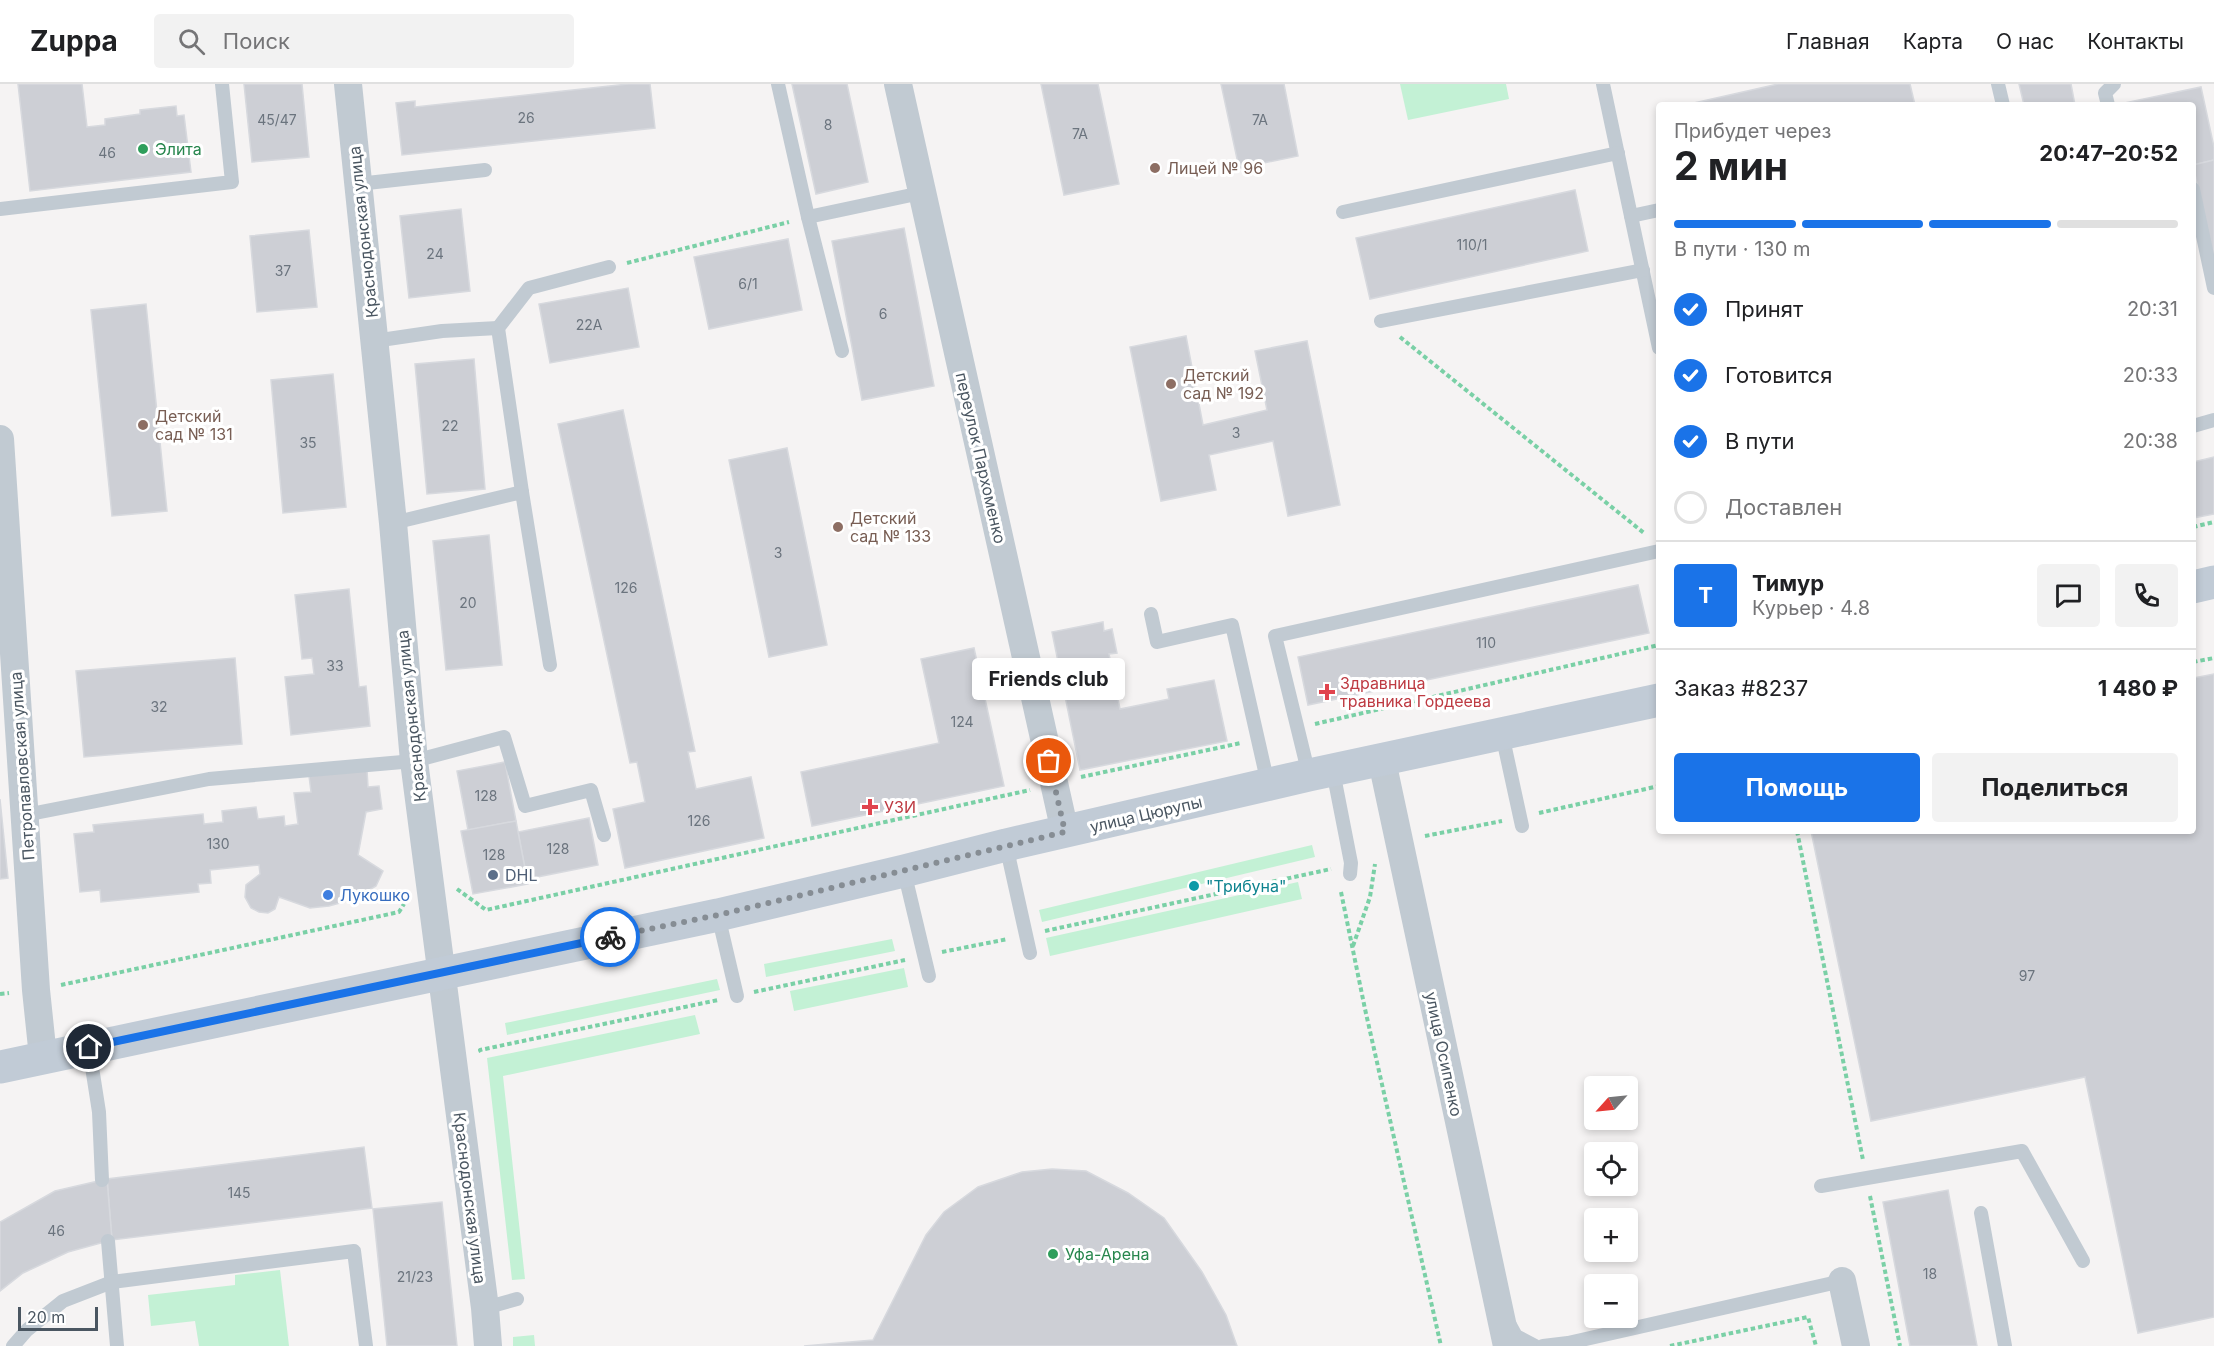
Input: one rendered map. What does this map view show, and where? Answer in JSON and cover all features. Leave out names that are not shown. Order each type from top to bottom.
[{"type":"main road","points":[[2196,586],[2214,582]]},
{"type":"main road","name":"улица Цюрупы","points":[[0,1067],[718,915],[1006,845],[1321,773],[1656,701]]},
{"type":"street","name":"Краснодонская улица","points":[[348,84],[393,523],[414,761],[488,1346]]},
{"type":"street","name":"переулок Пархоменко","points":[[898,84],[1065,832]]},
{"type":"street","name":"Петропавловская улица","points":[[0,439],[36,990],[43,1057]]},
{"type":"street","name":"улица Осипенко","points":[[1382,761],[1507,1346]]},
{"type":"street","points":[[1842,1281],[1856,1346]]},
{"type":"lane","points":[[0,208],[232,182],[222,84]]},
{"type":"lane","points":[[777,84],[807,217],[842,351]]},
{"type":"lane","points":[[1603,84],[1656,334]]},
{"type":"lane","points":[[1998,84],[2002,102]]},
{"type":"lane","points":[[2108,102],[2106,93],[2114,84]]},
{"type":"lane","points":[[1344,212],[1618,153]]},
{"type":"lane","points":[[358,184],[485,170]]},
{"type":"lane","points":[[807,217],[921,193]]},
{"type":"lane","points":[[2196,203],[2214,288]]},
{"type":"lane","points":[[1631,216],[1656,211]]},
{"type":"lane","points":[[550,665],[498,328],[529,288],[609,267]]},
{"type":"lane","points":[[1381,321],[1642,270]]},
{"type":"lane","points":[[374,341],[442,331],[498,328]]},
{"type":"lane","points":[[2196,425],[2214,420]]},
{"type":"lane","points":[[393,523],[522,492]]},
{"type":"lane","points":[[1351,868],[1275,636],[1656,552]]},
{"type":"lane","points":[[1151,614],[1157,642],[1232,626],[1268,786]]},
{"type":"lane","points":[[1502,734],[1521,821]]},
{"type":"lane","points":[[25,815],[209,779],[414,761],[504,737],[525,806],[591,790],[604,835]]},
{"type":"lane","points":[[1006,845],[1030,953]]},
{"type":"lane","points":[[904,871],[929,976]]},
{"type":"lane","points":[[718,915],[737,996]]},
{"type":"lane","points":[[89,1047],[99,1112],[102,1180]]},
{"type":"lane","points":[[1821,1186],[2022,1151],[2083,1261]]},
{"type":"lane","points":[[1981,1213],[2005,1346]]},
{"type":"lane","points":[[108,1241],[117,1346]]},
{"type":"lane","points":[[13,1346],[27,1330],[63,1301],[112,1282],[354,1251],[366,1346]]},
{"type":"lane","points":[[1543,1346],[1568,1343],[1842,1281]]},
{"type":"lane","points":[[485,1308],[517,1299]]},
{"type":"lane","points":[[1498,1305],[1516,1336],[1535,1346]]},
{"type":"path","points":[[609,267],[807,217]]},
{"type":"path","points":[[1381,321],[1650,538]]},
{"type":"path","points":[[2196,526],[2214,522]]},
{"type":"path","points":[[2196,661],[2214,658]]},
{"type":"path","points":[[1353,947],[1370,897],[1376,855],[1400,847],[1406,840],[1521,821],[1656,787]]},
{"type":"path","points":[[1798,834],[1900,1346]]},
{"type":"path","points":[[1336,867],[1441,1346]]},
{"type":"path","points":[[481,1062],[480,1050],[925,955],[1026,936],[1336,867],[1351,868]]},
{"type":"path","points":[[0,994],[36,990],[399,912],[405,903]]},
{"type":"path","points":[[1670,1346],[1808,1317],[1816,1346]]},
{"type":"green space","points":[[1400,84],[1506,84],[1509,99],[1408,120]]},
{"type":"green space","points":[[1312,845],[1315,857],[1042,922],[1039,910]]},
{"type":"green space","points":[[1298,882],[1302,899],[1050,956],[1046,938]]},
{"type":"green space","points":[[892,939],[895,951],[766,977],[764,964]]},
{"type":"green space","points":[[904,968],[908,987],[794,1011],[790,991]]},
{"type":"green space","points":[[717,979],[720,990],[507,1035],[505,1023]]},
{"type":"green space","points":[[695,1015],[700,1034],[503,1076],[525,1279],[512,1280],[487,1058]]},
{"type":"green space","points":[[280,1270],[289,1346],[199,1346],[195,1321],[151,1326],[148,1295],[235,1285],[235,1275]]},
{"type":"green space","points":[[534,1335],[535,1346],[513,1346],[513,1337]]},
{"type":"building","points":[[18,84],[82,84],[87,127],[105,125],[105,119],[140,114],[140,110],[176,106],[177,116],[184,115],[191,172],[30,191]]},
{"type":"building","points":[[244,84],[302,84],[309,157],[252,162]]},
{"type":"building","points":[[628,84],[650,84],[655,128],[402,155],[396,103],[415,101],[415,107]]},
{"type":"building","points":[[792,84],[847,84],[868,182],[816,194]]},
{"type":"building","points":[[1041,84],[1098,84],[1119,184],[1064,195]]},
{"type":"building","points":[[1221,84],[1284,84],[1298,156],[1239,168]]},
{"type":"building","points":[[1778,84],[1910,84],[1914,102],[1698,102]]},
{"type":"building","points":[[2019,84],[2071,84],[2074,102],[2023,102]]},
{"type":"building","points":[[2201,87],[2214,147],[2214,160],[2196,164],[2196,102],[2129,102]]},
{"type":"building","points":[[2214,160],[2214,263],[2196,179],[2196,164]]},
{"type":"building","points":[[1575,190],[1588,251],[1370,299],[1356,238]]},
{"type":"building","points":[[461,209],[470,291],[409,298],[400,216]]},
{"type":"building","points":[[904,228],[934,386],[862,400],[832,241]]},
{"type":"building","points":[[309,230],[317,307],[257,312],[250,236]]},
{"type":"building","points":[[788,239],[802,310],[709,329],[694,257]]},
{"type":"building","points":[[628,288],[639,347],[550,363],[539,304]]},
{"type":"building","points":[[146,304],[167,511],[112,516],[91,310]]},
{"type":"building","points":[[1186,336],[1203,425],[1267,410],[1255,351],[1307,341],[1340,505],[1288,516],[1273,441],[1209,455],[1216,490],[1161,501],[1130,347]]},
{"type":"building","points":[[474,359],[485,489],[427,494],[415,364]]},
{"type":"building","points":[[333,374],[346,507],[283,513],[271,380]]},
{"type":"building","points":[[623,410],[695,751],[688,752],[696,789],[751,777],[764,838],[625,868],[613,809],[645,802],[637,762],[630,763],[558,424]]},
{"type":"building","points":[[787,448],[827,645],[769,657],[729,460]]},
{"type":"building","points":[[2214,457],[2214,514],[2196,517],[2196,461]]},
{"type":"building","points":[[489,535],[502,665],[446,670],[433,541]]},
{"type":"building","points":[[1638,585],[1649,633],[1308,705],[1298,657]]},
{"type":"building","points":[[349,589],[359,687],[366,686],[370,726],[291,735],[285,677],[314,674],[312,658],[302,659],[295,595]]},
{"type":"building","points":[[1103,622],[1104,631],[1112,629],[1117,653],[1109,654],[1120,709],[1169,699],[1167,689],[1214,680],[1227,741],[1080,770],[1052,632]]},
{"type":"building","points":[[974,648],[1004,786],[812,826],[801,772],[939,743],[921,659]]},
{"type":"building","points":[[235,658],[242,744],[84,757],[76,671]]},
{"type":"building","points":[[2214,674],[2214,1317],[2138,1333],[2085,1077],[1871,1121],[1812,834],[2196,834],[2196,677]]},
{"type":"building","points":[[505,762],[516,821],[468,830],[457,771]]},
{"type":"building","points":[[367,770],[368,787],[379,786],[382,809],[366,812],[358,855],[383,871],[376,886],[354,899],[329,906],[310,908],[279,897],[275,909],[268,913],[259,912],[251,908],[245,897],[246,885],[260,874],[259,865],[210,870],[211,883],[198,884],[199,892],[101,902],[100,890],[80,892],[74,834],[94,832],[93,825],[203,814],[204,824],[223,822],[222,811],[256,807],[258,819],[284,816],[285,826],[298,824],[294,793],[311,792],[309,776]]},
{"type":"building","points":[[0,799],[8,878],[0,879]]},
{"type":"building","points":[[589,818],[598,865],[527,879],[518,832]]},
{"type":"building","points":[[516,821],[528,884],[473,894],[461,831]]},
{"type":"building","points":[[364,1147],[372,1208],[112,1240],[107,1179]]},
{"type":"building","name":"Уфа-Арена","points":[[1052,1169],[1086,1171],[1128,1193],[1164,1218],[1202,1272],[1226,1315],[1237,1346],[804,1346],[873,1340],[926,1235],[944,1212],[978,1187],[1022,1172]]},
{"type":"building","points":[[107,1179],[112,1240],[68,1252],[23,1273],[0,1291],[0,1222],[55,1191]]},
{"type":"building","points":[[1948,1190],[1977,1346],[1910,1346],[1883,1202]]},
{"type":"building","points":[[442,1202],[457,1346],[387,1346],[373,1209]]},
{"type":"way so far","points":[[610,937],[718,915],[1065,832],[1049,761]]},
{"type":"place","name":"Элита","points":[[143,149]]},
{"type":"place","name":"Лицей № 96","points":[[1155,168]]},
{"type":"place","name":"Детский сад № 192","points":[[1171,384]]},
{"type":"place","name":"Детский сад № 131","points":[[143,425]]},
{"type":"place","name":"Детский сад № 133","points":[[838,527]]},
{"type":"place","name":"Здравница травника Гордеева","points":[[1327,692]]},
{"type":"place","name":"Friends club","points":[[1049,761]]},
{"type":"place","name":"УЗИ","points":[[870,807]]},
{"type":"place","name":"DHL","points":[[493,875]]},
{"type":"place","name":"\"Трибуна\"","points":[[1194,886]]},
{"type":"place","name":"Лукошко","points":[[328,895]]},
{"type":"place","name":"Уфа-Арена","points":[[1053,1254]]},
{"type":"route","points":[[89,1047],[610,937]]}]
